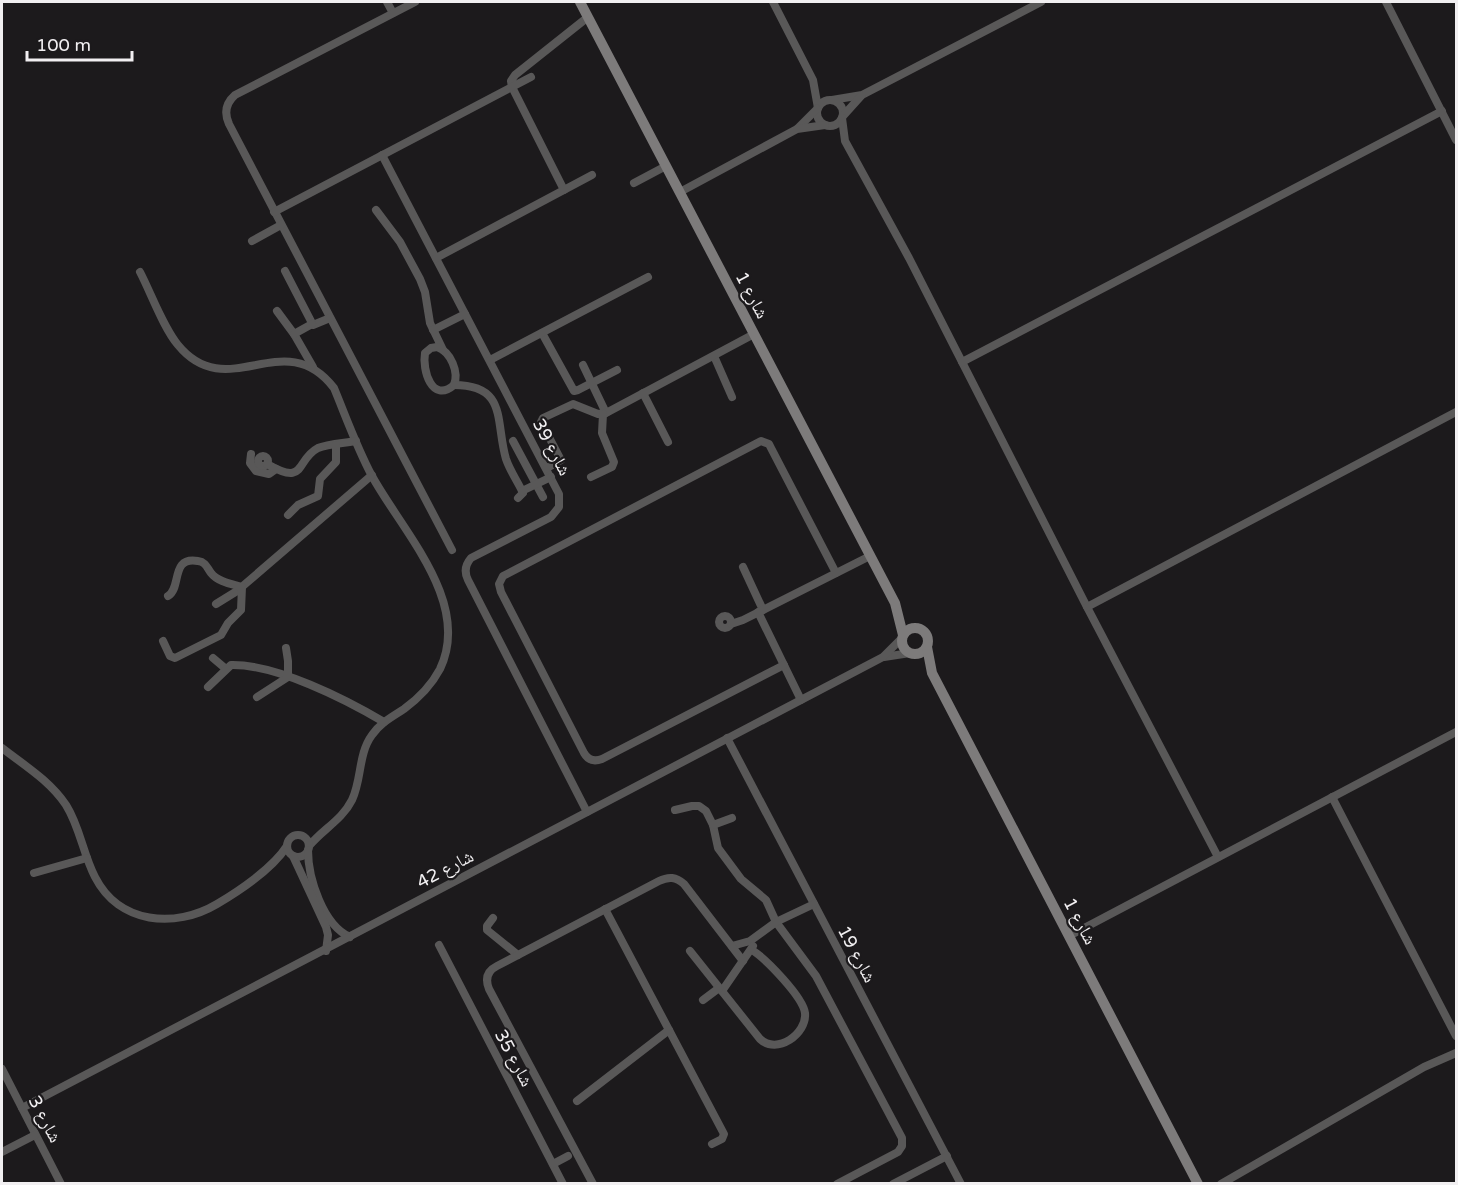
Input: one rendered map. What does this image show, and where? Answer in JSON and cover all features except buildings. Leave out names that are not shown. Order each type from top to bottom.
[{"type":"street","points":[[387,2],[393,13]]},
{"type":"street","points":[[415,2],[238,94],[228,104],[227,119],[452,550]]},
{"type":"street","name":"شارع 1","points":[[580,2],[895,603],[903,636]]},
{"type":"street","points":[[773,2],[813,80],[841,106],[846,141],[1218,857]]},
{"type":"street","points":[[680,192],[797,129],[825,101],[862,95],[1041,2]]},
{"type":"street","points":[[1386,2],[1456,140]]},
{"type":"street","points":[[564,190],[511,81],[515,75],[588,17]]},
{"type":"street","points":[[274,212],[531,77]]},
{"type":"street","points":[[813,80],[819,120],[846,141]]},
{"type":"street","points":[[797,129],[836,124],[862,95]]},
{"type":"street","points":[[962,362],[1442,111]]},
{"type":"street","name":"شارع 39","points":[[382,155],[559,494],[559,507],[556,513],[471,558],[465,571],[473,591],[587,812]]},
{"type":"street","points":[[634,183],[666,166]]},
{"type":"street","points":[[436,258],[592,175]]},
{"type":"street","points":[[376,210],[400,242],[423,285],[433,330],[453,366],[456,377],[454,386]]},
{"type":"street","points":[[252,241],[281,225]]},
{"type":"street","points":[[285,271],[312,324]]},
{"type":"street","points":[[140,272],[177,344],[190,356],[205,365],[221,369],[238,369],[288,360],[302,362],[313,367],[325,377],[334,388],[372,475],[440,588],[445,605],[448,641],[434,679],[416,700],[384,722],[372,735],[366,745],[357,787],[350,804],[339,819],[321,834],[300,857],[290,852]]},
{"type":"street","points":[[490,360],[648,277]]},
{"type":"street","points":[[277,311],[294,334],[313,367]]},
{"type":"street","points":[[465,314],[433,330],[425,353],[424,368],[430,384],[442,391],[454,386],[473,387],[489,396],[498,414],[507,461],[520,494],[551,477]]},
{"type":"street","points":[[294,334],[312,324],[315,326],[330,318]]},
{"type":"street","points":[[542,333],[572,389],[576,391],[617,370]]},
{"type":"street","points":[[547,468],[561,460],[541,422],[543,418],[573,404],[598,414],[605,413],[754,334]]},
{"type":"street","points":[[425,353],[434,347],[443,350]]},
{"type":"street","points":[[714,356],[732,397]]},
{"type":"street","points":[[583,365],[605,413],[602,432],[614,462],[612,467],[591,477]]},
{"type":"street","points":[[643,393],[668,442]]},
{"type":"street","points":[[1087,607],[1456,412]]},
{"type":"street","points":[[276,469],[269,474],[256,471],[250,463],[249,454],[259,459],[262,456],[266,457],[267,464],[282,472],[293,472],[303,466],[318,448],[356,441]]},
{"type":"street","points":[[513,441],[543,497]]},
{"type":"street","points":[[784,666],[602,759],[593,761],[584,753],[501,592],[499,584],[503,576],[761,441],[769,444],[836,573]]},
{"type":"street","points":[[288,515],[298,505],[318,496],[322,476],[336,462],[336,445]]},
{"type":"street","points":[[216,604],[242,587],[372,475]]},
{"type":"street","points":[[731,624],[870,556]]},
{"type":"street","points":[[168,596],[174,590],[180,567],[190,561],[201,561],[215,577],[242,587]]},
{"type":"street","points":[[743,567],[784,666],[801,700]]},
{"type":"street","points":[[163,641],[173,658],[219,638],[228,623],[241,610],[242,587]]},
{"type":"street","name":"شارع 1","points":[[895,603],[917,627]]},
{"type":"street","points":[[917,627],[927,633],[929,642],[922,652],[912,653],[904,648],[903,636],[910,628],[917,627]]},
{"type":"street","name":"شارع 42","points":[[22,1108],[326,951],[883,657],[903,636]]},
{"type":"street","name":"شارع 1","points":[[927,647],[932,673],[1198,1184]]},
{"type":"street","points":[[286,648],[288,677]]},
{"type":"street","name":"شارع 1","points":[[912,653],[932,673]]},
{"type":"street","name":"شارع 42","points":[[883,657],[912,653]]},
{"type":"street","points":[[213,658],[226,669]]},
{"type":"street","points":[[208,687],[233,665],[255,668],[288,677],[338,696],[384,722]]},
{"type":"street","points":[[257,697],[288,677]]},
{"type":"street","points":[[1069,936],[1456,732]]},
{"type":"street","name":"شارع 19","points":[[727,738],[961,1184]]},
{"type":"street","points":[[2,748],[46,781],[58,794],[75,824],[94,876],[112,901],[139,916],[154,920],[171,920],[205,911],[220,903],[290,852]]},
{"type":"street","points":[[1332,797],[1456,1036]]},
{"type":"street","points":[[675,810],[684,806],[701,807],[706,811],[713,825],[718,848],[741,879],[766,900],[776,922],[816,976],[902,1138],[902,1146],[898,1152],[837,1184]]},
{"type":"street","points":[[713,825],[732,818]]},
{"type":"street","points":[[321,834],[305,837],[295,835],[289,839],[290,852],[326,927],[328,935],[326,951]]},
{"type":"street","points":[[305,837],[309,848],[310,874],[319,897],[333,924],[343,934],[350,937]]},
{"type":"street","points":[[34,873],[87,858]]},
{"type":"street","points":[[593,1184],[572,1154],[487,984],[486,978],[492,969],[664,878],[675,878],[684,884],[743,961]]},
{"type":"street","points":[[732,946],[753,939],[776,922],[814,903]]},
{"type":"street","points":[[604,909],[724,1134],[722,1139],[712,1144]]},
{"type":"street","points":[[494,918],[487,926],[487,930],[518,955]]},
{"type":"street","points":[[704,1000],[721,990],[752,950],[753,939]]},
{"type":"street","name":"شارع 35","points":[[439,945],[563,1184]]},
{"type":"street","points":[[690,951],[764,1043],[770,1046],[781,1045],[801,1029],[805,1019],[801,1004],[769,963],[752,950]]},
{"type":"street","points":[[577,1101],[669,1030]]},
{"type":"street","points":[[1221,1184],[1424,1067],[1456,1053]]},
{"type":"street","name":"شارع 3","points":[[2,1069],[61,1184]]},
{"type":"street","points":[[2,1152],[36,1135]]},
{"type":"street","points":[[553,1164],[572,1154]]},
{"type":"street","points":[[893,1184],[947,1156]]}]
